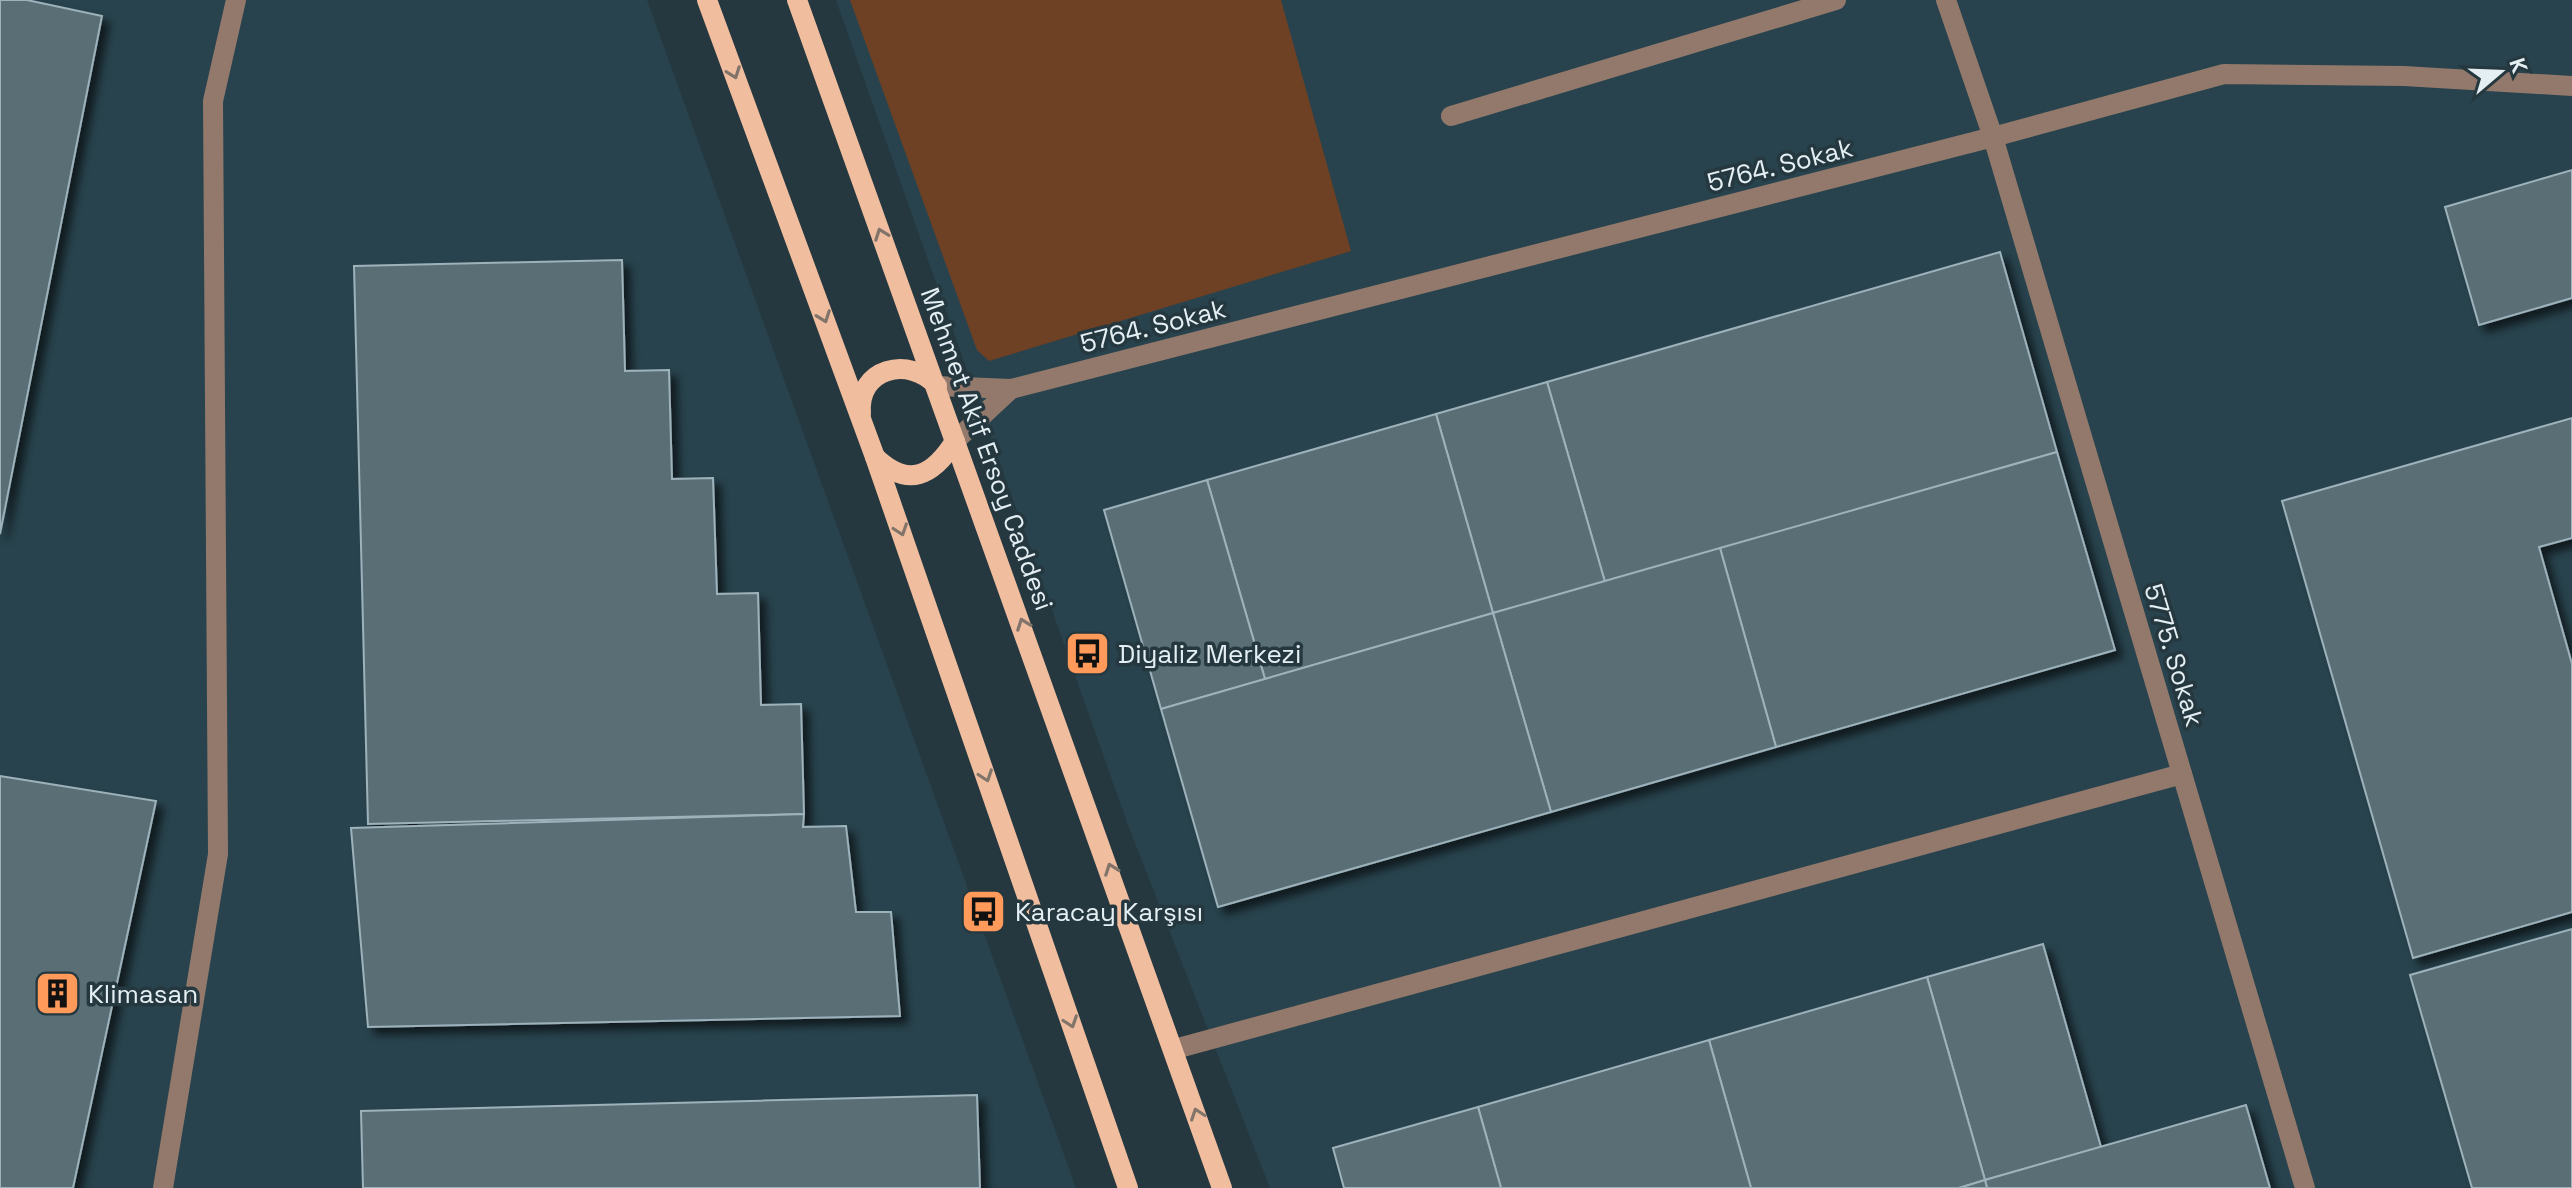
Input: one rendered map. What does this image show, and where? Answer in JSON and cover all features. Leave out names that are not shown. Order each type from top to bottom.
[{"type":"main road","points":[[707,0],[875,457],[1128,1188]]},
{"type":"main road","name":"Mehmet Akif Ersoy Caddesi","points":[[797,0],[1175,1049],[1222,1188]]},
{"type":"main road","points":[[863,424],[862,397],[877,375],[902,367],[916,370],[937,386]]},
{"type":"main road","points":[[875,457],[897,473],[920,474],[940,463],[955,441]]},
{"type":"street","points":[[163,1188],[218,854],[213,101],[236,0]]},
{"type":"street","points":[[1451,116],[1836,0]]},
{"type":"street","name":"5775. Sokak","points":[[1946,0],[1993,137],[2305,1188]]},
{"type":"street","name":"5764. Sokak","points":[[1011,389],[1993,137],[2224,74],[2404,76],[2572,86]]},
{"type":"street","points":[[937,386],[1011,389]]},
{"type":"street","points":[[955,441],[1011,389]]},
{"type":"street","points":[[1175,1049],[2182,774]]},
{"type":"shaded area","points":[[0,0],[647,0],[1076,1188],[0,1188]]},
{"type":"shaded area","points":[[836,0],[2572,0],[2572,1188],[1270,1188],[1128,825]]},
{"type":"shaded area","points":[[850,0],[1281,0],[1351,251],[989,361],[977,350]]},
{"type":"building","points":[[0,0],[27,0],[102,16],[0,534]]},
{"type":"building","points":[[2572,170],[2572,298],[2479,325],[2445,207]]},
{"type":"building","points":[[2000,252],[2057,452],[1605,582],[1547,382]]},
{"type":"building","points":[[622,260],[625,371],[669,370],[672,479],[713,478],[717,594],[758,593],[761,705],[801,704],[804,814],[368,824],[354,266]]},
{"type":"building","points":[[1547,382],[1605,582],[1493,613],[1436,414]]},
{"type":"building","points":[[1436,414],[1493,613],[1265,679],[1207,480]]},
{"type":"building","points":[[2572,418],[2572,538],[2539,547],[2572,664],[2572,912],[2413,958],[2282,501]]},
{"type":"building","points":[[2057,452],[2115,650],[1776,747],[1720,548]]},
{"type":"building","points":[[1207,480],[1265,679],[1161,709],[1104,510]]},
{"type":"building","points":[[1720,548],[1776,747],[1551,812],[1493,613]]},
{"type":"building","points":[[1493,613],[1551,812],[1218,907],[1161,709]]},
{"type":"building","name":"Klimasan","points":[[0,776],[156,801],[73,1188],[0,1188]]},
{"type":"building","points":[[804,814],[803,827],[846,826],[856,912],[891,912],[900,1016],[368,1027],[351,828]]},
{"type":"building","points":[[2572,929],[2572,1188],[2472,1188],[2410,975]]},
{"type":"building","points":[[2043,944],[2101,1147],[1985,1180],[1927,977]]},
{"type":"building","points":[[1927,977],[1985,1180],[1959,1188],[1751,1188],[1709,1040]]},
{"type":"building","points":[[1709,1040],[1751,1188],[1501,1188],[1478,1107]]},
{"type":"building","points":[[977,1095],[980,1188],[363,1188],[361,1111]]},
{"type":"building","points":[[2246,1105],[2270,1188],[1987,1188],[1985,1180]]},
{"type":"building","points":[[1478,1107],[1501,1188],[1344,1188],[1333,1148]]},
{"type":"building","points":[[1985,1180],[1987,1188],[1959,1188]]},
{"type":"place","name":"Diyaliz Merkezi","points":[[1087,654]]},
{"type":"place","name":"Karacay Karşısı","points":[[984,912]]},
{"type":"place","name":"Klimasan","points":[[57,994]]}]
